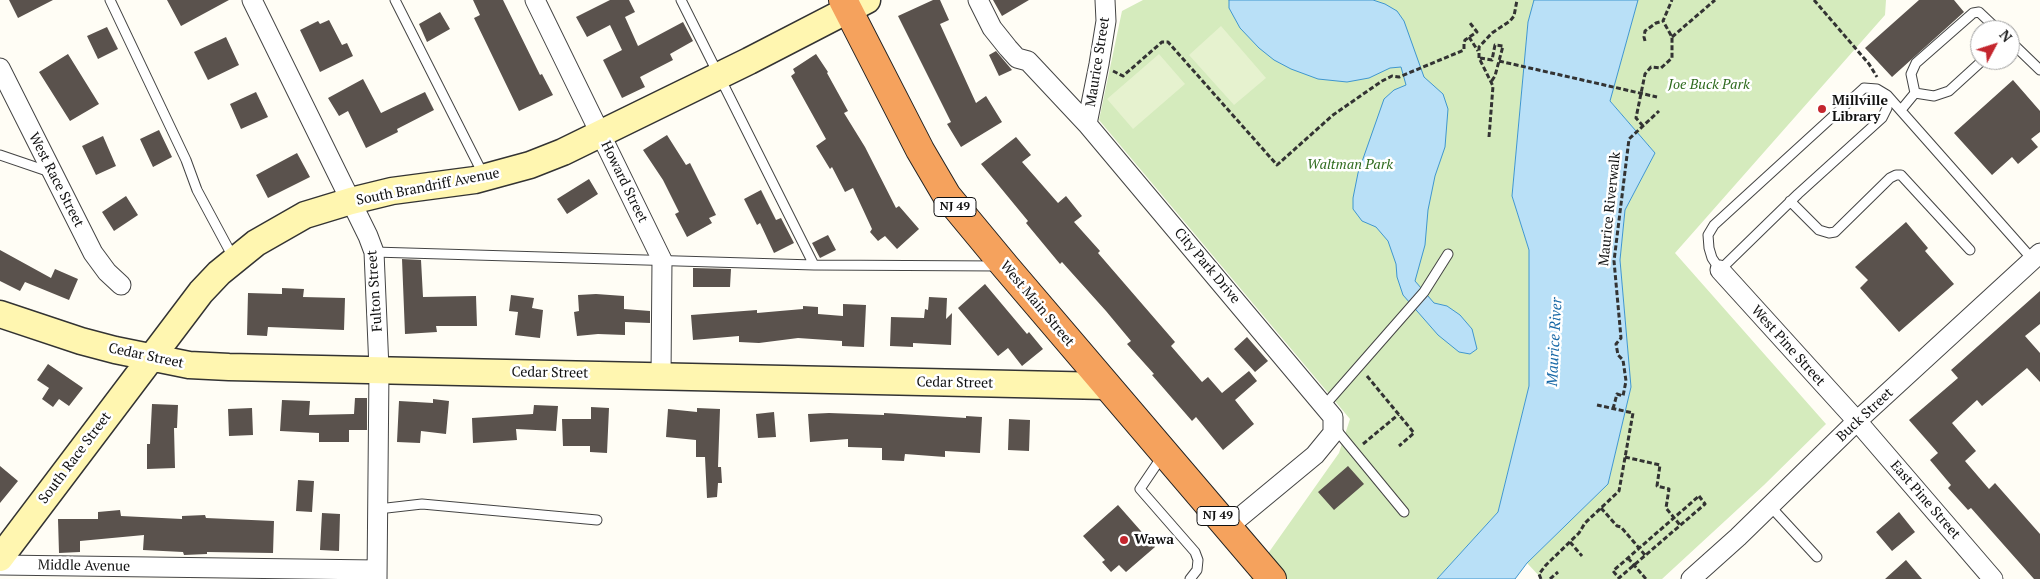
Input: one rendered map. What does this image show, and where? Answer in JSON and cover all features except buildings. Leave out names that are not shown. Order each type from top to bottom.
[{"type":"highway","name":"West Main Street","points":[[853,3],[933,173],[962,215],[1272,579]]},
{"type":"main road","name":"South Brandriff Avenue","points":[[150,357],[201,292],[219,273],[256,243],[305,215],[392,191],[485,178],[530,165],[600,134],[718,76],[853,3]]},
{"type":"main road","name":"Cedar Street","points":[[0,314],[81,341],[189,365],[1107,386]]},
{"type":"main road","name":"South Race Street","points":[[0,558],[150,357]]},
{"type":"street","name":"Fulton Street","points":[[252,0],[351,201],[374,252],[379,369],[377,574]]},
{"type":"street","name":"Howard Street","points":[[535,0],[662,260],[661,376]]},
{"type":"street","name":"City Park Drive","points":[[978,0],[992,28],[1008,48],[1017,58],[1028,61],[1087,124],[1333,417],[1334,427]]},
{"type":"street","name":"Maurice Street","points":[[1087,124],[1100,64],[1106,20],[1105,0]]},
{"type":"street","name":"West Race Street","points":[[0,68],[93,253],[107,272],[121,285]]},
{"type":"street","name":"Buck Street","points":[[1692,579],[1857,421],[2036,256]]},
{"type":"street","name":"West Pine Street","points":[[1720,270],[1857,421]]},
{"type":"street","name":"East Pine Street","points":[[1857,421],[1993,579]]},
{"type":"street","points":[[1228,527],[1315,456],[1328,441],[1334,427]]},
{"type":"street","name":"Middle Avenue","points":[[0,565],[377,574]]},
{"type":"lane","points":[[110,0],[182,151],[197,190],[235,260]]},
{"type":"lane","points":[[395,0],[485,178]]},
{"type":"lane","points":[[681,0],[814,266]]},
{"type":"lane","points":[[1915,93],[1911,74],[1916,63],[1972,13],[1980,12],[1988,20]]},
{"type":"lane","points":[[2020,51],[2040,70]]},
{"type":"lane","points":[[1915,93],[1934,96],[1949,91],[1971,70]]},
{"type":"lane","points":[[1887,95],[1887,108],[1882,118],[1790,201],[1720,270],[1712,258],[1709,248],[1708,235],[1714,225],[1864,88],[1876,88],[1887,95],[2036,256]]},
{"type":"lane","points":[[1901,110],[1915,93]]},
{"type":"lane","points":[[0,155],[52,173]]},
{"type":"lane","points":[[1790,201],[1819,230],[1829,233],[1835,232],[1890,178],[1901,175],[1970,250]]},
{"type":"lane","points":[[374,252],[814,266],[1005,266]]},
{"type":"lane","points":[[1324,406],[1424,292],[1448,254]]},
{"type":"lane","points":[[1334,427],[1404,512]]},
{"type":"lane","points":[[1164,453],[1140,489],[1195,552],[1198,560],[1196,570],[1190,579]]},
{"type":"lane","points":[[378,509],[422,504],[597,520]]},
{"type":"lane","points":[[1770,506],[1817,556]]},
{"type":"path","points":[[1478,51],[1487,38],[1514,16],[1516,0]]},
{"type":"path","points":[[1663,21],[1672,0]]},
{"type":"path","points":[[1672,37],[1714,0]]},
{"type":"path","points":[[1814,0],[1869,64],[1887,95]]},
{"type":"path","points":[[1643,126],[1636,118],[1645,74],[1651,67],[1661,68],[1672,58],[1672,37],[1663,21]]},
{"type":"path","points":[[1645,42],[1645,32],[1656,23],[1663,21]]},
{"type":"path","points":[[1100,64],[1122,76],[1162,42],[1168,42],[1277,165],[1343,107],[1382,81],[1392,76],[1399,77],[1459,54],[1464,50],[1464,43],[1477,32],[1470,23]]},
{"type":"path","points":[[1469,37],[1478,51],[1479,58],[1492,82],[1493,95],[1489,137]]},
{"type":"path","points":[[1479,58],[1492,60],[1495,44],[1503,46],[1496,76],[1492,82]]},
{"type":"path","points":[[1499,61],[1657,97]]},
{"type":"path","name":"Maurice Riverwalk","points":[[1613,409],[1617,394],[1623,396],[1626,381],[1623,360],[1618,355],[1616,344],[1621,338],[1614,261],[1629,139],[1659,111]]},
{"type":"path","points":[[1359,366],[1414,433],[1399,446]]},
{"type":"path","points":[[1541,579],[1539,574],[1619,491],[1633,413],[1597,405]]},
{"type":"path","points":[[1362,445],[1399,414]]},
{"type":"path","points":[[1625,457],[1660,465],[1657,486],[1669,489],[1666,508],[1680,525]]},
{"type":"path","points":[[1699,496],[1706,504],[1680,525],[1619,578],[1613,571],[1699,496]]},
{"type":"path","points":[[1601,508],[1617,526],[1621,527],[1645,555]]},
{"type":"path","points":[[1570,542],[1582,556]]},
{"type":"path","points":[[1628,558],[1646,579]]},
{"type":"path","points":[[1550,579],[1558,572]]},
{"type":"green space","name":"Waltman Park","points":[[1143,0],[1534,0],[1528,22],[1512,196],[1529,250],[1529,386],[1498,512],[1437,579],[1250,579],[1339,453],[1350,419],[1099,120],[1122,11]]},
{"type":"green space","name":"Joe Buck Park","points":[[1638,0],[1886,0],[1885,15],[1675,253],[1826,424],[1764,485],[1662,579],[1542,579],[1527,563],[1608,484],[1631,387],[1620,260],[1625,210],[1655,153],[1610,101]]},
{"type":"green space","points":[[1221,26],[1266,78],[1234,105],[1189,55]]},
{"type":"green space","points":[[1159,54],[1185,84],[1133,129],[1107,99]]},
{"type":"water","points":[[1229,0],[1373,0],[1397,11],[1404,21],[1424,77],[1443,94],[1448,109],[1445,147],[1435,176],[1428,210],[1425,245],[1415,281],[1434,303],[1447,306],[1460,315],[1472,329],[1477,349],[1470,354],[1459,352],[1438,335],[1403,295],[1397,277],[1396,264],[1388,241],[1376,227],[1362,221],[1353,209],[1353,198],[1358,173],[1384,99],[1394,90],[1406,85],[1401,67],[1390,68],[1369,78],[1347,82],[1318,79],[1291,69],[1274,60],[1259,48],[1240,28],[1229,8]]},
{"type":"water","name":"Maurice River","points":[[1534,0],[1638,0],[1610,101],[1655,153],[1625,210],[1620,260],[1631,387],[1608,484],[1527,563],[1515,579],[1437,579],[1498,512],[1529,386],[1529,250],[1512,196],[1528,22]]},
{"type":"place","name":"Millville Library","points":[[1822,109]]},
{"type":"place","name":"Wawa","points":[[1124,540]]}]
